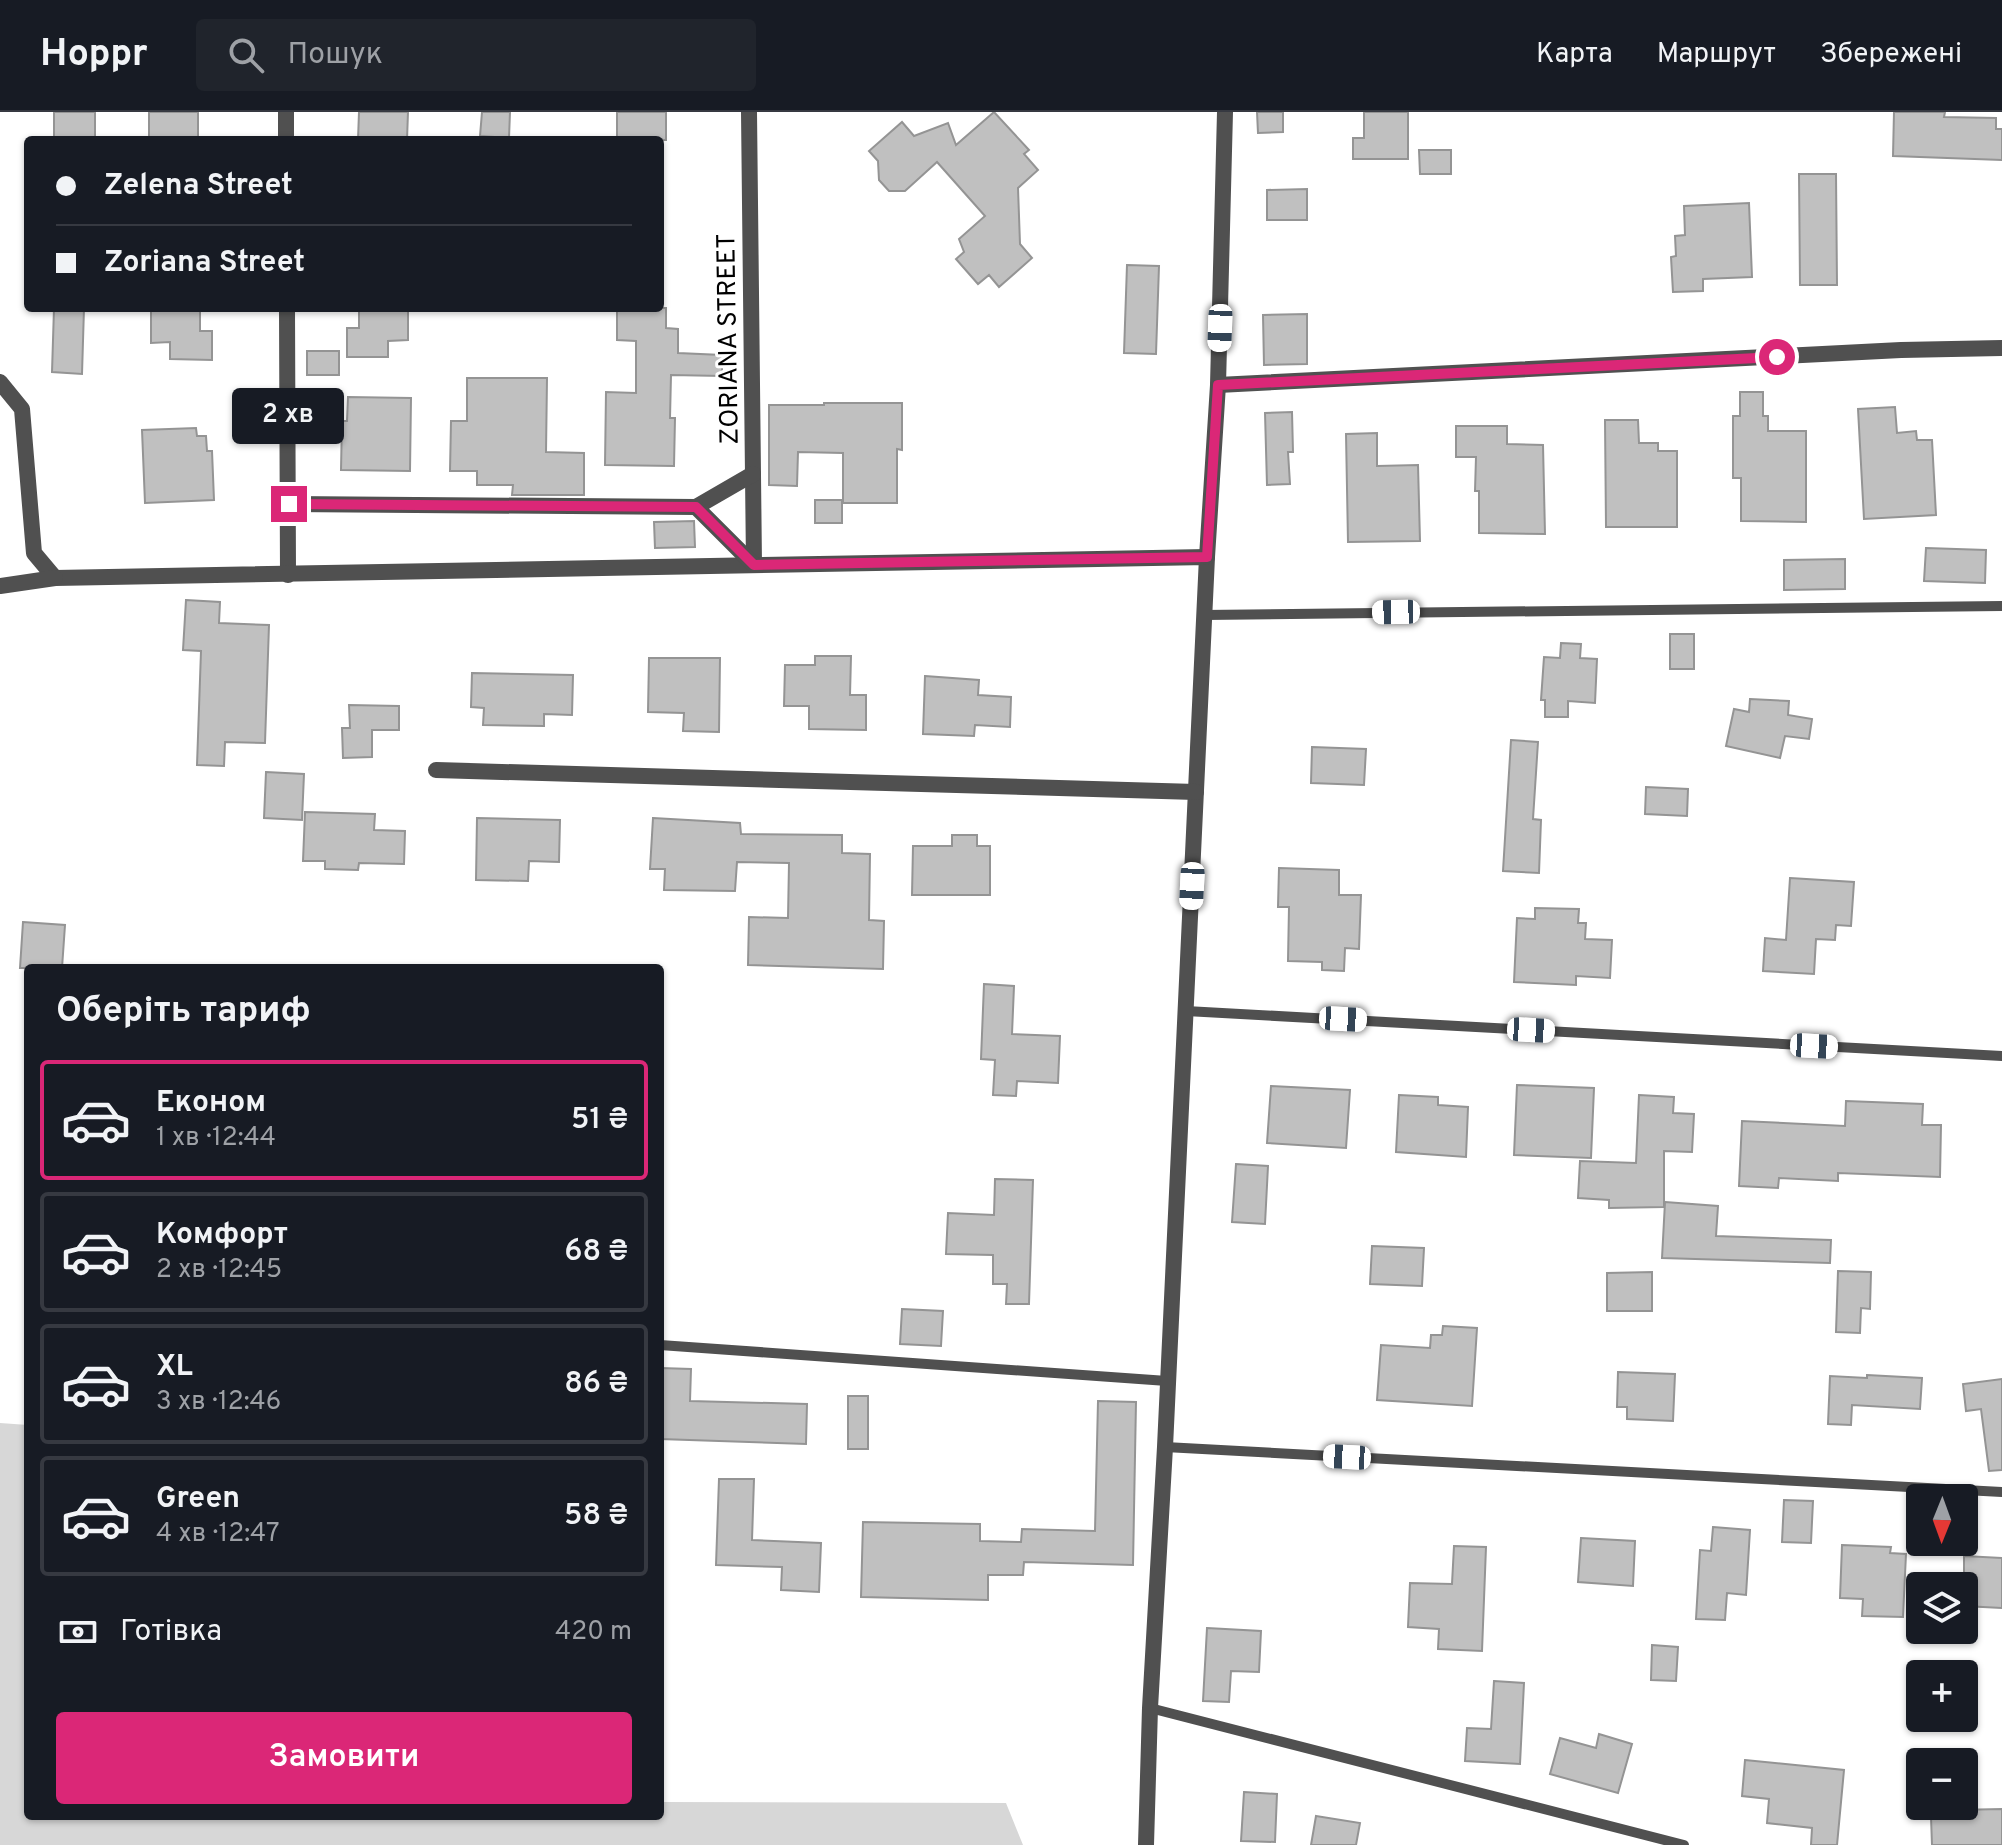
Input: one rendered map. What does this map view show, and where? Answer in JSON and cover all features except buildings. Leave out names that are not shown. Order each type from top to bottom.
[{"type":"street","points":[[286,112],[286,136]]},
{"type":"street","name":"ZORIANA STREET","points":[[749,112],[754,565]]},
{"type":"street","points":[[1146,1845],[1150,1708],[1218,385],[1225,112]]},
{"type":"street","points":[[287,312],[288,575]]},
{"type":"street","points":[[1218,385],[1901,350],[2002,348]]},
{"type":"street","points":[[0,382],[22,409],[34,553],[55,578]]},
{"type":"street","points":[[289,504],[696,507],[753,474]]},
{"type":"street","points":[[696,507],[754,565]]},
{"type":"street","points":[[0,586],[55,578],[1207,557]]},
{"type":"street","points":[[436,770],[1196,792]]},
{"type":"lane","points":[[1204,615],[2002,606]]},
{"type":"lane","points":[[1186,1011],[2002,1056]]},
{"type":"lane","points":[[664,1345],[1167,1381]]},
{"type":"lane","points":[[1165,1447],[2002,1492]]},
{"type":"lane","points":[[1150,1708],[1684,1845]]},
{"type":"shaded area","points":[[0,1423],[24,1425],[24,1820],[664,1820],[664,1802],[1006,1803],[1023,1845],[0,1845]]},
{"type":"route","points":[[289,504],[696,507],[754,565],[1207,557],[1218,385],[1777,357]]}]
